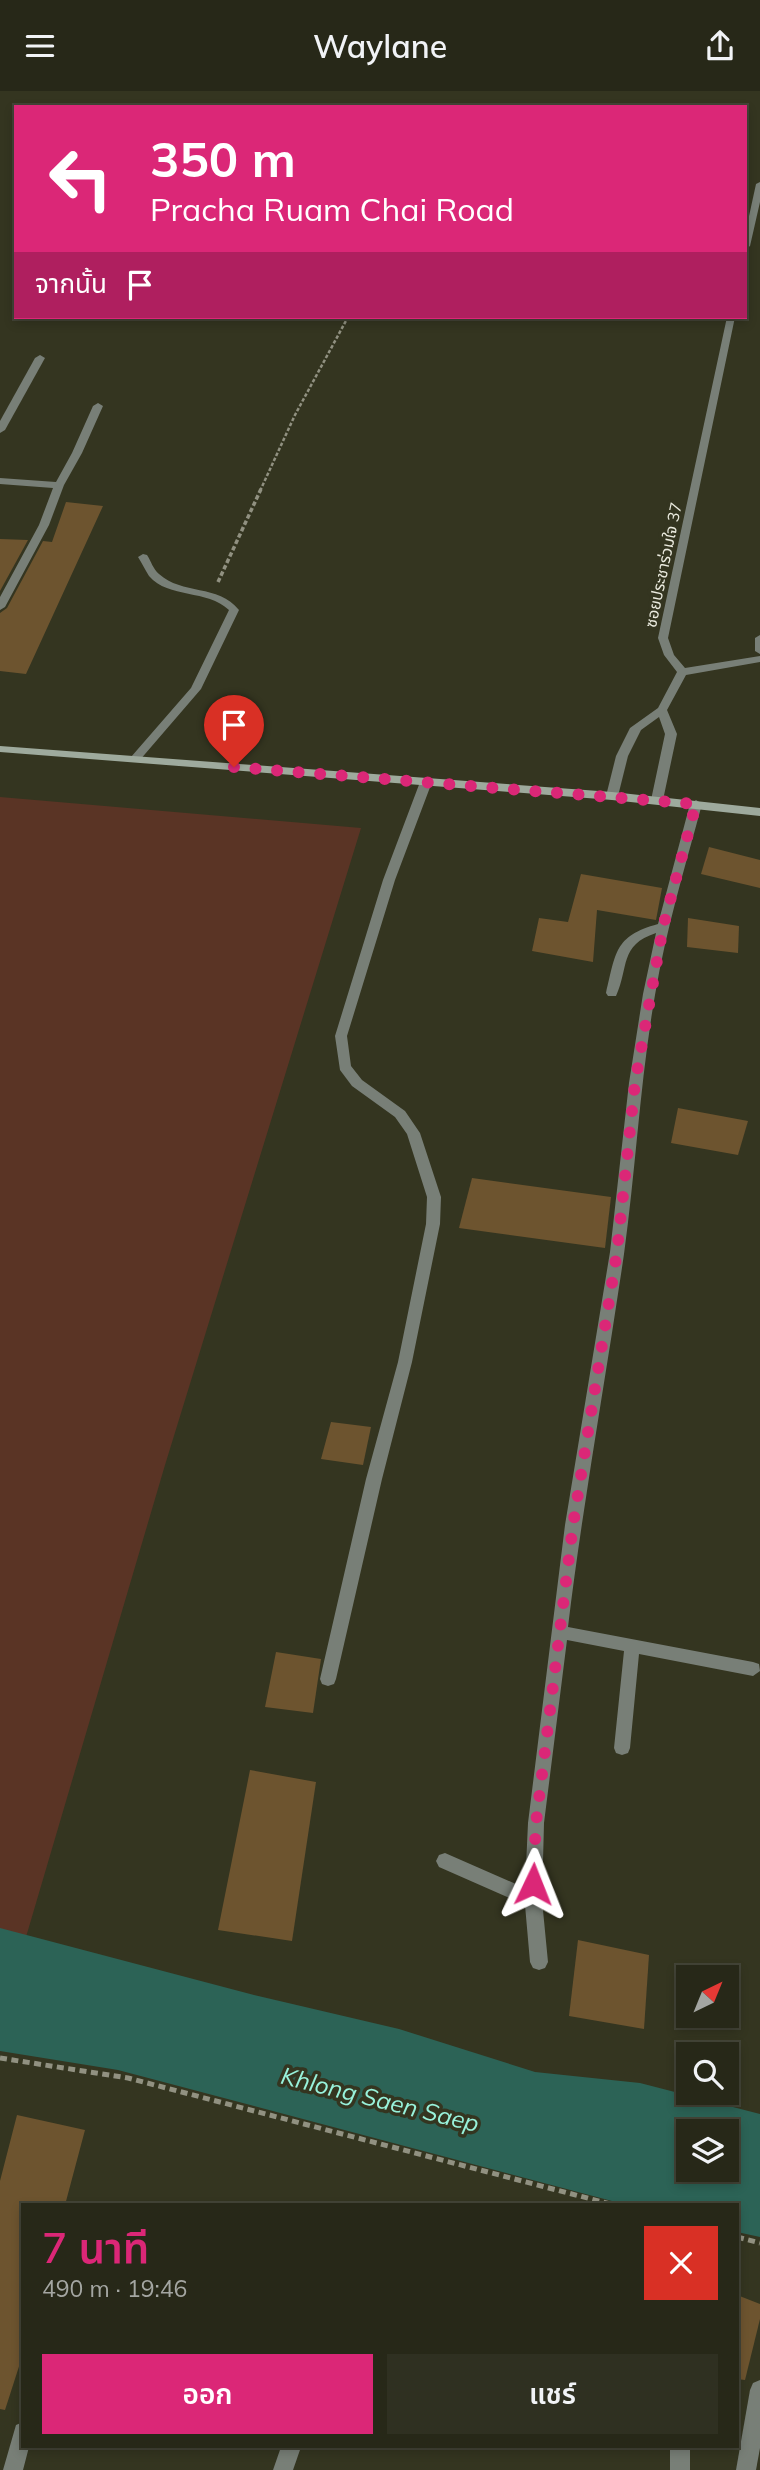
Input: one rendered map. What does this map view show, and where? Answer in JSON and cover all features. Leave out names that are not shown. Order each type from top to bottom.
[{"type":"main road","points":[[0,749],[612,796],[760,812]]},
{"type":"street","points":[[747,244],[755,226],[760,184]]},
{"type":"street","name":"ซอยประชาร่วมใจ 37","points":[[682,672],[669,655],[663,638],[731,319]]},
{"type":"street","points":[[0,430],[40,358]]},
{"type":"street","points":[[0,607],[44,525],[59,485],[98,406]]},
{"type":"street","points":[[0,481],[59,485]]},
{"type":"street","points":[[135,759],[196,689],[234,610],[228,601],[175,586],[155,576],[143,557]]},
{"type":"street","points":[[760,638],[760,651]]},
{"type":"street","points":[[612,796],[622,756],[636,728],[662,711],[682,672],[760,659]]},
{"type":"street","points":[[657,800],[671,734],[662,711]]},
{"type":"street","points":[[328,1679],[374,1479],[405,1362],[433,1224],[434,1197],[413,1133],[400,1115],[357,1083],[345,1067],[341,1036],[390,880],[426,782]]},
{"type":"street","points":[[538,1962],[533,1900],[536,1823],[573,1525],[617,1252],[635,1083],[663,927],[696,804]]},
{"type":"street","points":[[612,993],[625,944],[639,932],[663,927]]},
{"type":"street","points":[[560,1632],[753,1669]]},
{"type":"street","points":[[622,1748],[632,1646]]},
{"type":"street","points":[[445,1861],[533,1900]]},
{"type":"street","points":[[746,2470],[760,2390]]},
{"type":"street","points":[[13,2470],[21,2440]]},
{"type":"street","points":[[283,2470],[291,2448]]},
{"type":"street","points":[[680,2448],[680,2470]]},
{"type":"path","points":[[212,596],[295,415],[347,319]]},
{"type":"path","points":[[0,2058],[128,2078],[606,2203]]},
{"type":"path","points":[[739,2238],[760,2243]]},
{"type":"shaded area","points":[[0,797],[361,828],[165,1465],[26,1937],[0,1930]]},
{"type":"water","name":"Khlong Saen Saep","points":[[0,1928],[254,1995],[399,2029],[535,2072],[640,2083],[676,2092],[676,2105],[725,2105],[760,2114],[760,2237],[739,2232],[739,2203],[619,2203],[118,2070],[0,2051]]},
{"type":"building","points":[[66,502],[103,506],[26,674],[0,671],[0,613],[7,608],[43,541],[52,542]]},
{"type":"building","points":[[0,539],[28,540],[0,591]]},
{"type":"building","points":[[709,847],[760,860],[760,888],[701,874]]},
{"type":"building","points":[[581,874],[662,888],[656,920],[597,910],[593,962],[532,951],[539,918],[568,922]]},
{"type":"building","points":[[688,918],[739,926],[738,953],[687,947]]},
{"type":"building","points":[[678,1108],[748,1121],[738,1155],[671,1143]]},
{"type":"building","points":[[472,1178],[611,1197],[605,1248],[459,1228]]},
{"type":"building","points":[[331,1422],[371,1427],[363,1465],[321,1459]]},
{"type":"building","points":[[276,1652],[321,1659],[313,1713],[265,1707]]},
{"type":"building","points":[[250,1770],[316,1782],[292,1941],[218,1930]]},
{"type":"building","points":[[578,1940],[649,1955],[644,2029],[569,2016]]},
{"type":"building","points":[[17,2115],[85,2130],[66,2203],[21,2203],[21,2360],[5,2410],[0,2409],[0,2181]]},
{"type":"building","points":[[739,2296],[760,2304],[760,2319],[745,2380],[739,2379]]},
{"type":"route","points":[[234,767],[696,804],[663,927],[635,1083],[617,1252],[573,1525],[536,1823],[533,1884]]}]
